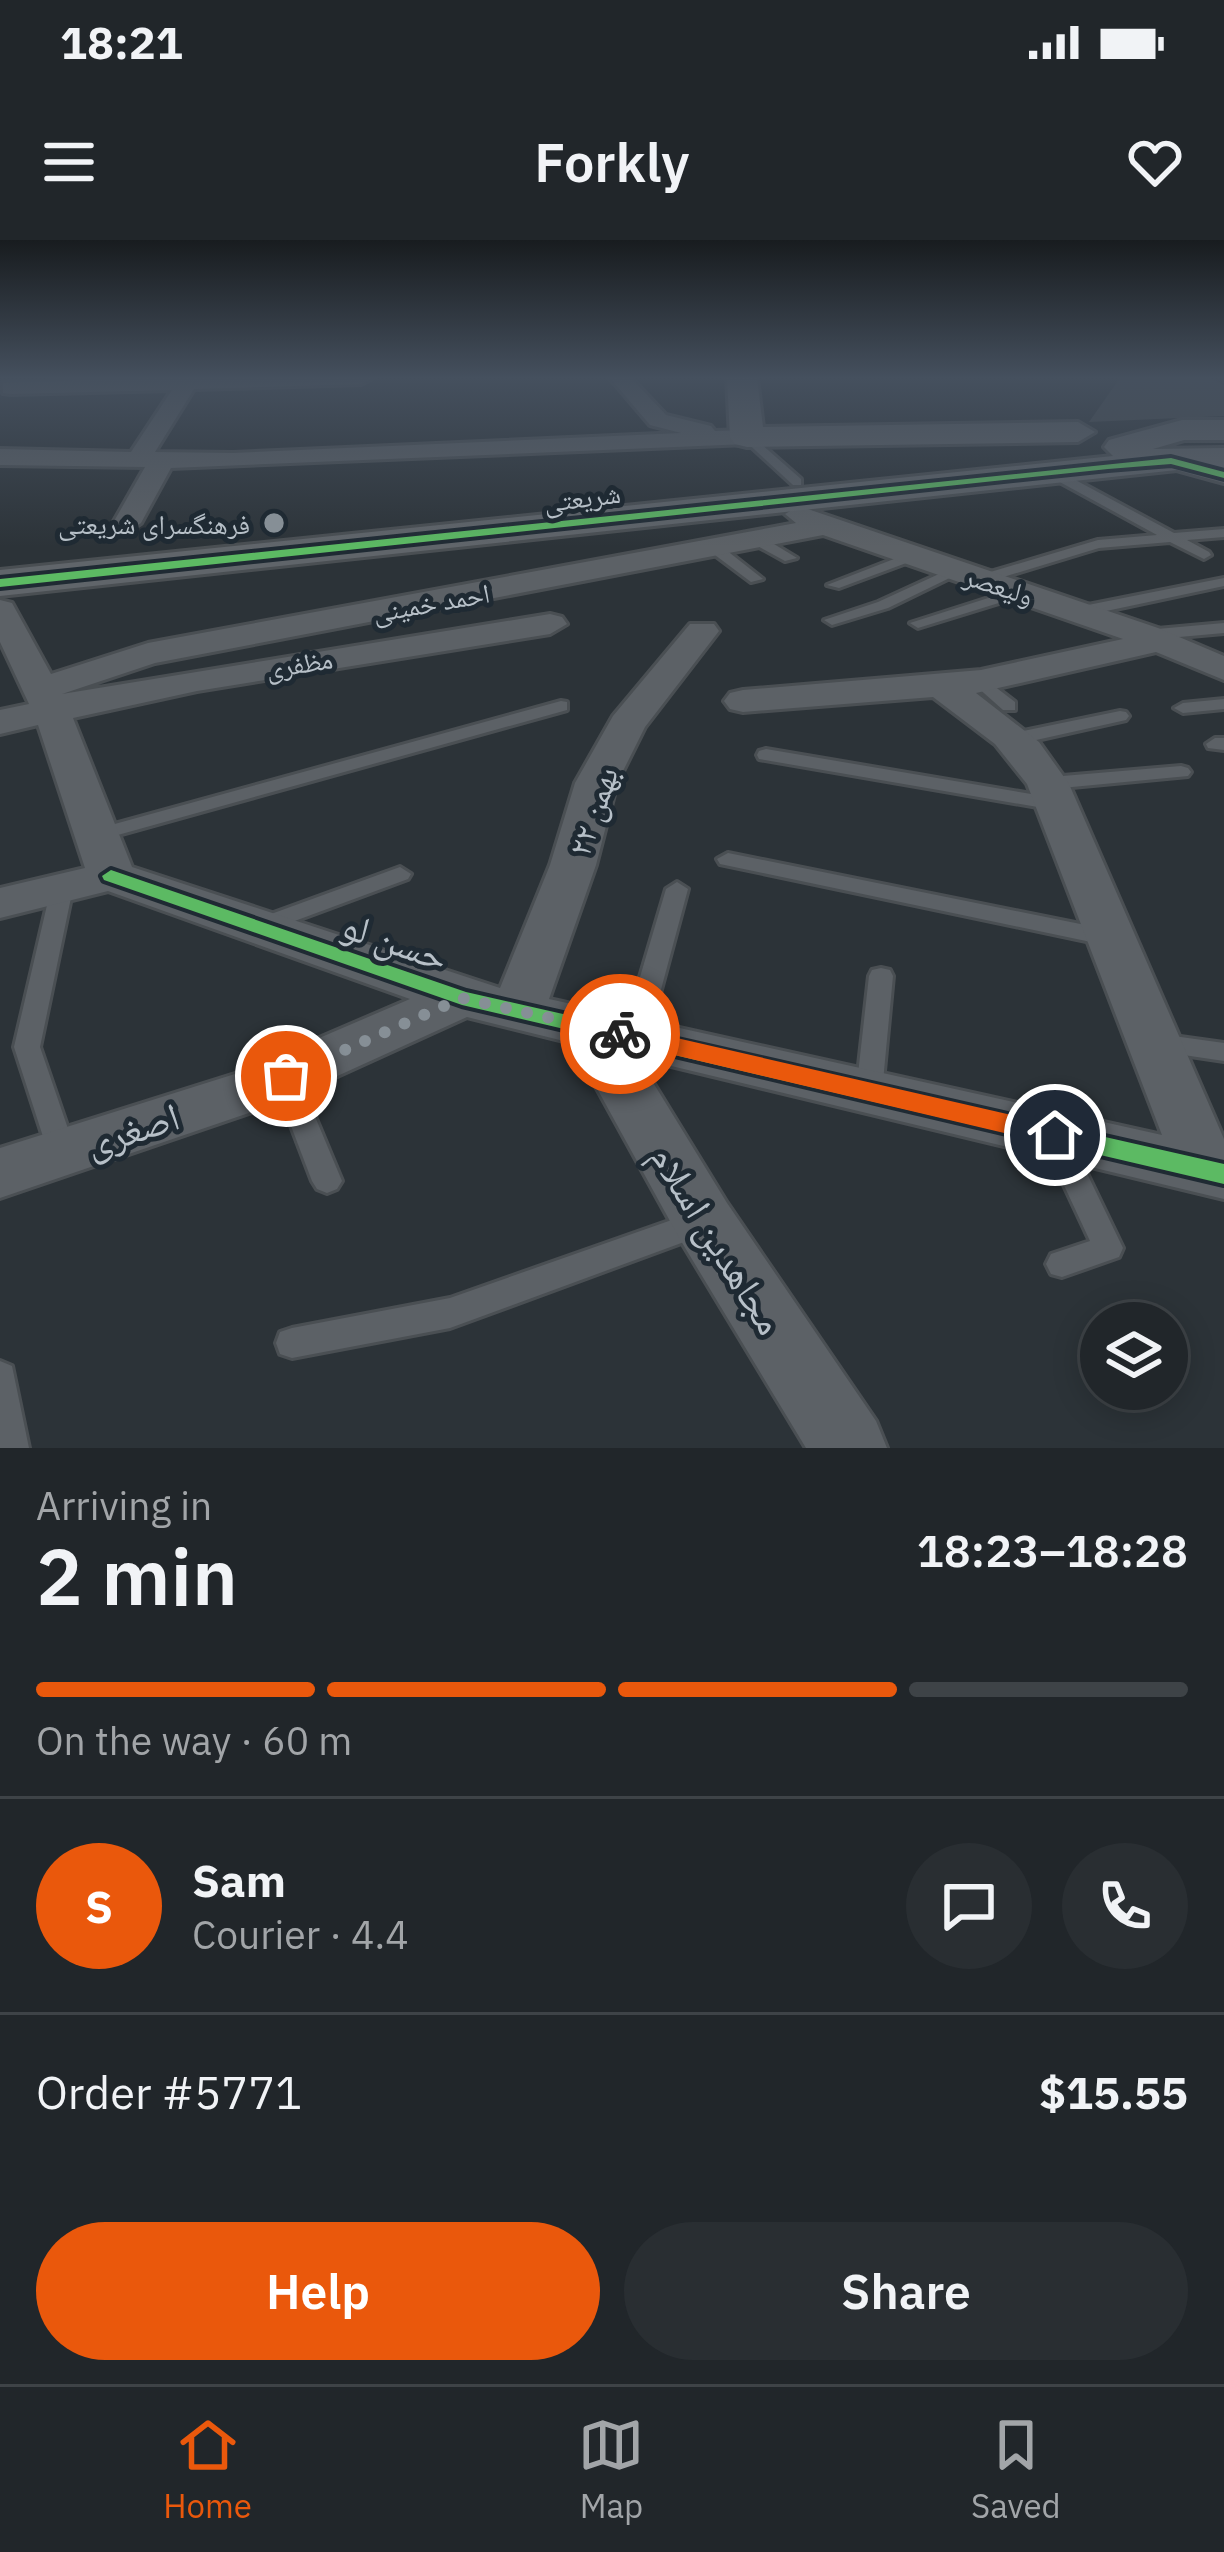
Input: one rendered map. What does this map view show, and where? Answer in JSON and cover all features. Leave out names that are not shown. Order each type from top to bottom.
[{"type":"street","points":[[127,523],[162,434]]},
{"type":"street","points":[[278,459],[286,434]]},
{"type":"street","points":[[731,434],[747,437]]},
{"type":"street","points":[[233,461],[244,435]]},
{"type":"street","points":[[0,457],[233,461],[747,437],[1050,452]]},
{"type":"street","points":[[1121,447],[1207,440],[1224,476]]},
{"type":"street","name":"شریعتی","points":[[0,579],[785,491],[1050,452],[1207,440]]},
{"type":"street","name":"شریعتی","points":[[1050,452],[1121,447]]},
{"type":"street","name":"شریعتی","points":[[0,579],[1038,465],[1121,447]]},
{"type":"street","name":"ولیعصر","points":[[785,491],[825,526],[1023,591],[1224,669]]},
{"type":"street","name":"احمد خمینی","points":[[45,700],[148,654],[825,526]]},
{"type":"street","points":[[0,610],[11,652],[45,700],[105,855],[62,889],[0,903]]},
{"type":"street","name":"مظفری","points":[[45,700],[550,624]]},
{"type":"street","name":"۲۲ بهمن","points":[[518,1011],[573,865],[596,783],[627,724],[702,631]]},
{"type":"street","points":[[743,701],[846,696],[986,703],[1153,638]]},
{"type":"street","points":[[0,722],[45,700]]},
{"type":"street","name":"حسن لو","points":[[986,703],[1053,794],[1153,1042],[1216,1173]]},
{"type":"street","name":"حسن لو","points":[[105,855],[257,928],[462,998],[1216,1173]]},
{"type":"street","name":"اصغری","points":[[0,1173],[286,1076],[462,998]]},
{"type":"street","name":"مجاهدین اسلام","points":[[613,1032],[704,1222],[849,1448]]},
{"type":"lane","points":[[747,437],[785,491]]},
{"type":"lane","points":[[1050,452],[1167,535],[1204,555]]},
{"type":"lane","points":[[832,620],[970,576],[1098,544],[1224,533]]},
{"type":"lane","points":[[759,542],[790,558]]},
{"type":"lane","points":[[716,549],[756,579]]},
{"type":"lane","points":[[834,585],[912,556]]},
{"type":"lane","points":[[1078,613],[1224,582]]},
{"type":"lane","points":[[918,623],[1023,591]]},
{"type":"lane","points":[[1153,638],[1224,628]]},
{"type":"lane","points":[[986,703],[1120,716]]},
{"type":"lane","points":[[1184,708],[1224,704]]},
{"type":"lane","points":[[105,855],[561,706]]},
{"type":"lane","points":[[766,755],[1053,794],[1181,772]]},
{"type":"lane","points":[[728,859],[1111,938]]},
{"type":"lane","points":[[257,928],[400,874]]},
{"type":"lane","points":[[62,889],[27,1047],[62,1152]]},
{"type":"lane","points":[[613,1032],[677,889]]},
{"type":"lane","points":[[869,1092],[881,976]]},
{"type":"lane","points":[[1153,1042],[1224,1052]]},
{"type":"lane","points":[[286,1076],[327,1181]]},
{"type":"lane","points":[[1055,1135],[1108,1248],[1062,1264]]},
{"type":"lane","points":[[292,1343],[449,1313],[704,1222]]},
{"type":"lane","points":[[0,1377],[10,1448]]},
{"type":"cycle path","points":[[0,583],[1108,466],[1171,461],[1224,475]]},
{"type":"cycle path","points":[[111,876],[462,998],[1224,1174]]},
{"type":"way so far","points":[[286,1076],[462,998],[620,1034]]},
{"type":"place","name":"فرهنگسرای شریعتی","points":[[274,523]]},
{"type":"route","points":[[620,1034],[1055,1135]]}]
